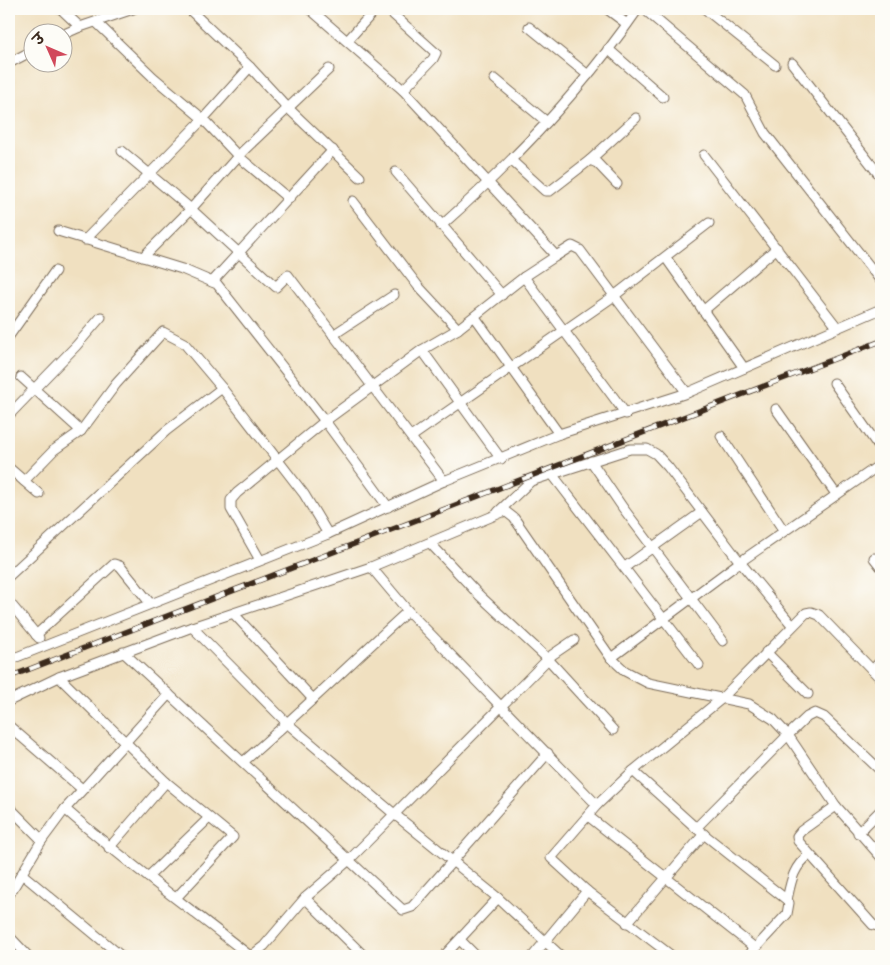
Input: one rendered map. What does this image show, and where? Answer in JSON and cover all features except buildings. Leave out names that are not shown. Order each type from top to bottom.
[{"type":"street","points":[[61,9],[80,27]]},
{"type":"street","points":[[72,31],[133,9]]},
{"type":"street","points":[[189,9],[360,177]]},
{"type":"street","points":[[310,9],[348,40],[403,90],[488,185],[556,256]]},
{"type":"street","points":[[348,40],[376,9]]},
{"type":"street","points":[[387,9],[436,53],[434,59],[403,90]]},
{"type":"street","points":[[607,9],[627,24]]},
{"type":"street","points":[[441,226],[512,161],[588,74],[638,9]]},
{"type":"street","points":[[644,9],[745,95],[765,133],[881,281]]},
{"type":"street","points":[[705,9],[775,65]]},
{"type":"street","points":[[96,22],[153,78],[203,119],[238,156],[289,199]]},
{"type":"street","points":[[529,27],[588,74]]},
{"type":"street","points":[[608,48],[663,97]]},
{"type":"street","points":[[9,63],[22,56]]},
{"type":"street","points":[[792,63],[881,177]]},
{"type":"street","points":[[85,240],[149,172],[203,119],[250,67]]},
{"type":"street","points":[[142,257],[191,209],[238,156],[287,107],[329,69]]},
{"type":"street","points":[[495,79],[547,122]]},
{"type":"street","points":[[512,161],[546,191],[550,191],[590,160],[636,118]]},
{"type":"street","points":[[212,282],[333,150]]},
{"type":"street","points":[[122,151],[149,172],[276,286],[288,275],[444,481]]},
{"type":"street","points":[[704,155],[837,327]]},
{"type":"street","points":[[590,160],[597,163],[617,184]]},
{"type":"street","points":[[396,172],[502,295]]},
{"type":"street","points":[[353,201],[418,286],[458,329]]},
{"type":"street","points":[[411,437],[614,296],[666,258],[708,223]]},
{"type":"street","points":[[58,231],[182,269],[217,284],[325,421],[388,507]]},
{"type":"street","points":[[260,560],[232,510],[231,500],[277,459],[325,421],[422,350],[475,317],[524,277],[572,246],[576,246],[687,393]]},
{"type":"street","points":[[703,310],[777,248]]},
{"type":"street","points":[[666,258],[744,368]]},
{"type":"street","points":[[9,336],[55,271]]},
{"type":"street","points":[[524,277],[626,414]]},
{"type":"street","points":[[333,335],[394,294]]},
{"type":"street","points":[[9,660],[328,534],[444,481],[559,434],[687,393],[881,309]]},
{"type":"street","points":[[9,415],[101,317]]},
{"type":"street","points":[[475,317],[559,434]]},
{"type":"street","points":[[24,481],[54,450],[81,431],[116,384],[163,332],[184,343],[222,388],[304,494],[328,534]]},
{"type":"street","points":[[422,350],[501,459]]},
{"type":"street","points":[[21,377],[81,431]]},
{"type":"street","points":[[834,383],[881,450]]},
{"type":"street","points":[[9,576],[166,432],[222,388]]},
{"type":"street","points":[[776,410],[836,494]]},
{"type":"street","points":[[721,436],[784,531]]},
{"type":"street","points":[[9,700],[59,677],[123,652],[371,567],[498,512],[532,481],[630,449],[647,449],[662,460],[740,562],[792,625]]},
{"type":"street","points":[[591,461],[724,641]]},
{"type":"street","points":[[611,658],[740,562],[881,464]]},
{"type":"street","points":[[9,468],[39,494]]},
{"type":"street","points":[[552,474],[699,665]]},
{"type":"street","points":[[498,512],[510,513],[514,518],[611,658],[625,671],[648,683],[720,700],[749,704],[773,719],[788,735],[836,806],[881,856]]},
{"type":"street","points":[[625,567],[702,512]]},
{"type":"street","points":[[430,543],[479,595],[548,659],[613,730]]},
{"type":"street","points":[[874,558],[881,567]]},
{"type":"street","points":[[36,635],[114,564],[120,566],[150,603]]},
{"type":"street","points":[[371,567],[408,611],[598,805]]},
{"type":"street","points":[[9,602],[45,645]]},
{"type":"street","points":[[243,762],[288,724],[312,698],[408,611]]},
{"type":"street","points":[[672,956],[586,892],[551,858],[598,805],[633,770],[720,700],[792,625],[806,613],[811,612],[819,615],[881,680]]},
{"type":"street","points":[[234,614],[312,698]]},
{"type":"street","points":[[192,627],[288,724],[393,813],[453,859],[561,956]]},
{"type":"street","points":[[65,809],[109,848],[149,876],[251,956],[264,946],[305,898],[349,860],[393,813],[548,659],[574,640]]},
{"type":"street","points":[[123,652],[349,860],[407,910],[548,753]]},
{"type":"street","points":[[766,652],[808,694]]},
{"type":"street","points":[[872,670],[881,661]]},
{"type":"street","points":[[59,677],[166,782],[233,838],[176,898]]},
{"type":"street","points":[[9,895],[42,840],[65,809],[168,694]]},
{"type":"street","points":[[627,923],[666,878],[700,831],[788,735],[807,717],[815,713],[824,717],[881,771]]},
{"type":"street","points":[[9,726],[82,789]]},
{"type":"street","points":[[633,770],[700,831],[787,900]]},
{"type":"street","points":[[109,848],[166,782]]},
{"type":"street","points":[[836,806],[797,836],[809,855],[873,925],[881,927]]},
{"type":"street","points":[[9,807],[42,840]]},
{"type":"street","points":[[858,832],[881,810]]},
{"type":"street","points":[[588,816],[755,948]]},
{"type":"street","points":[[149,876],[209,818]]},
{"type":"street","points":[[748,956],[787,914],[789,903],[787,900],[794,871],[798,864],[809,855]]},
{"type":"street","points":[[22,874],[121,956]]},
{"type":"street","points":[[533,956],[586,892]]},
{"type":"street","points":[[305,898],[364,956]]},
{"type":"street","points":[[444,956],[498,898]]},
{"type":"street","points":[[9,936],[28,956]]},
{"type":"street","points":[[460,940],[476,956]]},
{"type":"railway","points":[[9,677],[881,341]]}]
